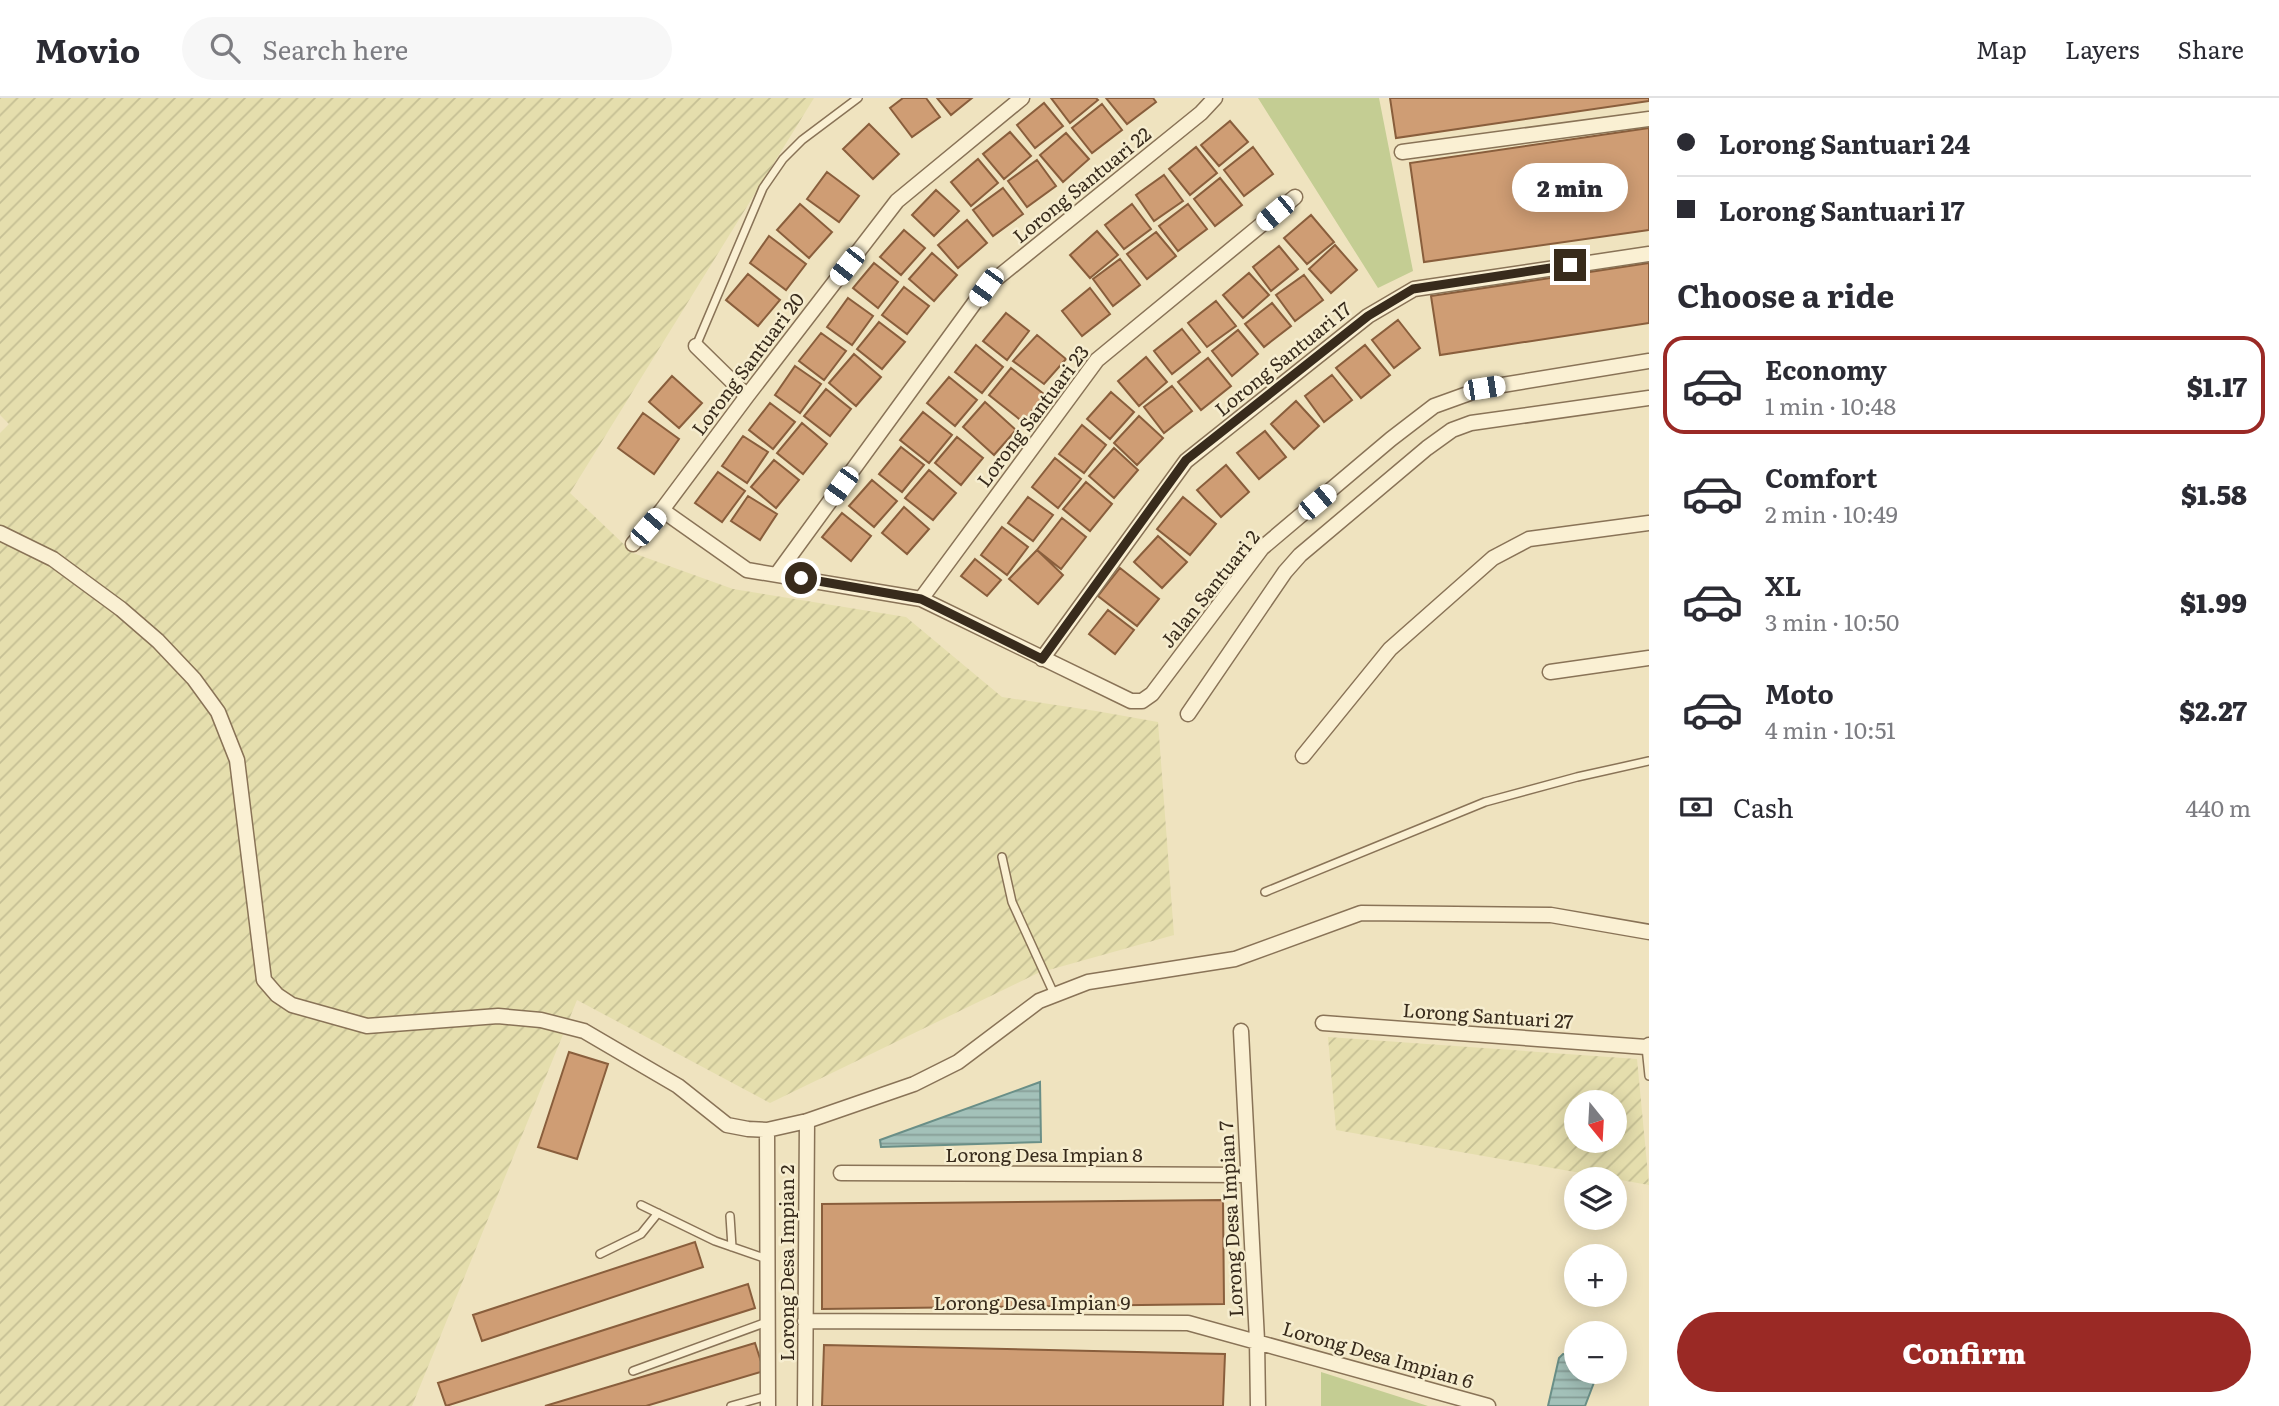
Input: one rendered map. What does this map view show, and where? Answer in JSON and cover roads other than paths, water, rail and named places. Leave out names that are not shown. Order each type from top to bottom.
[{"type":"street","name":"Lorong Santuari 20","points":[[633,544],[662,510],[897,201],[1022,98]]},
{"type":"street","name":"Lorong Santuari 22","points":[[777,574],[986,287],[1201,113],[1214,98]]},
{"type":"street","points":[[1402,152],[1649,119]]},
{"type":"street","name":"Lorong Santuari 23","points":[[921,599],[1097,360],[1295,197]]},
{"type":"street","name":"Lorong Santuari 17","points":[[1042,659],[1186,460],[1368,316],[1413,289],[1649,254]]},
{"type":"street","points":[[696,346],[747,396]]},
{"type":"street","name":"Jalan Santuari 2","points":[[1042,659],[1131,701],[1142,701],[1152,694],[1262,548],[1434,406],[1484,388],[1649,360]]},
{"type":"street","points":[[1188,714],[1285,572],[1300,555],[1452,430],[1471,423],[1649,398]]},
{"type":"street","points":[[662,510],[747,570],[921,599],[1042,659]]},
{"type":"street","points":[[1303,756],[1390,649],[1493,558],[1529,539],[1649,523]]},
{"type":"street","points":[[0,533],[53,559],[121,609],[158,641],[194,679],[218,712],[237,760],[264,980],[277,995],[292,1005],[367,1026],[498,1016],[541,1020],[584,1031],[678,1086],[727,1125],[767,1130],[807,1121],[914,1084],[958,1062],[1039,1001],[1088,982],[1235,959],[1361,913],[1551,915],[1649,932]]},
{"type":"street","points":[[1550,672],[1649,658]]},
{"type":"street","name":"Lorong Santuari 27","points":[[1323,1023],[1648,1046]]},
{"type":"street","name":"Lorong Desa Impian 7","points":[[1241,1031],[1258,1406]]},
{"type":"street","name":"Lorong Desa Impian 2","points":[[805,1406],[807,1121]]},
{"type":"street","points":[[767,1130],[768,1401]]},
{"type":"street","name":"Lorong Desa Impian 8","points":[[841,1173],[1247,1175]]},
{"type":"street","name":"Lorong Desa Impian 9","points":[[806,1321],[1188,1323],[1257,1340]]},
{"type":"street","name":"Lorong Desa Impian 6","points":[[1257,1340],[1488,1406]]},
{"type":"lane","points":[[696,346],[763,188],[783,159],[802,140],[858,98]]},
{"type":"lane","points":[[1265,892],[1485,802],[1649,761]]},
{"type":"lane","points":[[1002,857],[1012,902],[1055,995]]},
{"type":"lane","points":[[1648,1046],[1649,1076]]},
{"type":"lane","points":[[641,1205],[732,1247],[767,1259]]},
{"type":"lane","points":[[600,1254],[641,1234],[658,1213]]},
{"type":"lane","points":[[730,1216],[732,1247]]},
{"type":"lane","points":[[633,1371],[768,1321]]},
{"type":"lane","points":[[731,1406],[768,1401]]},
{"type":"water","points":[[1040,1082],[1041,1142],[881,1147],[880,1140]]},
{"type":"water","points":[[1564,1354],[1564,1384],[1593,1384],[1585,1406],[1548,1406],[1559,1358]]}]
